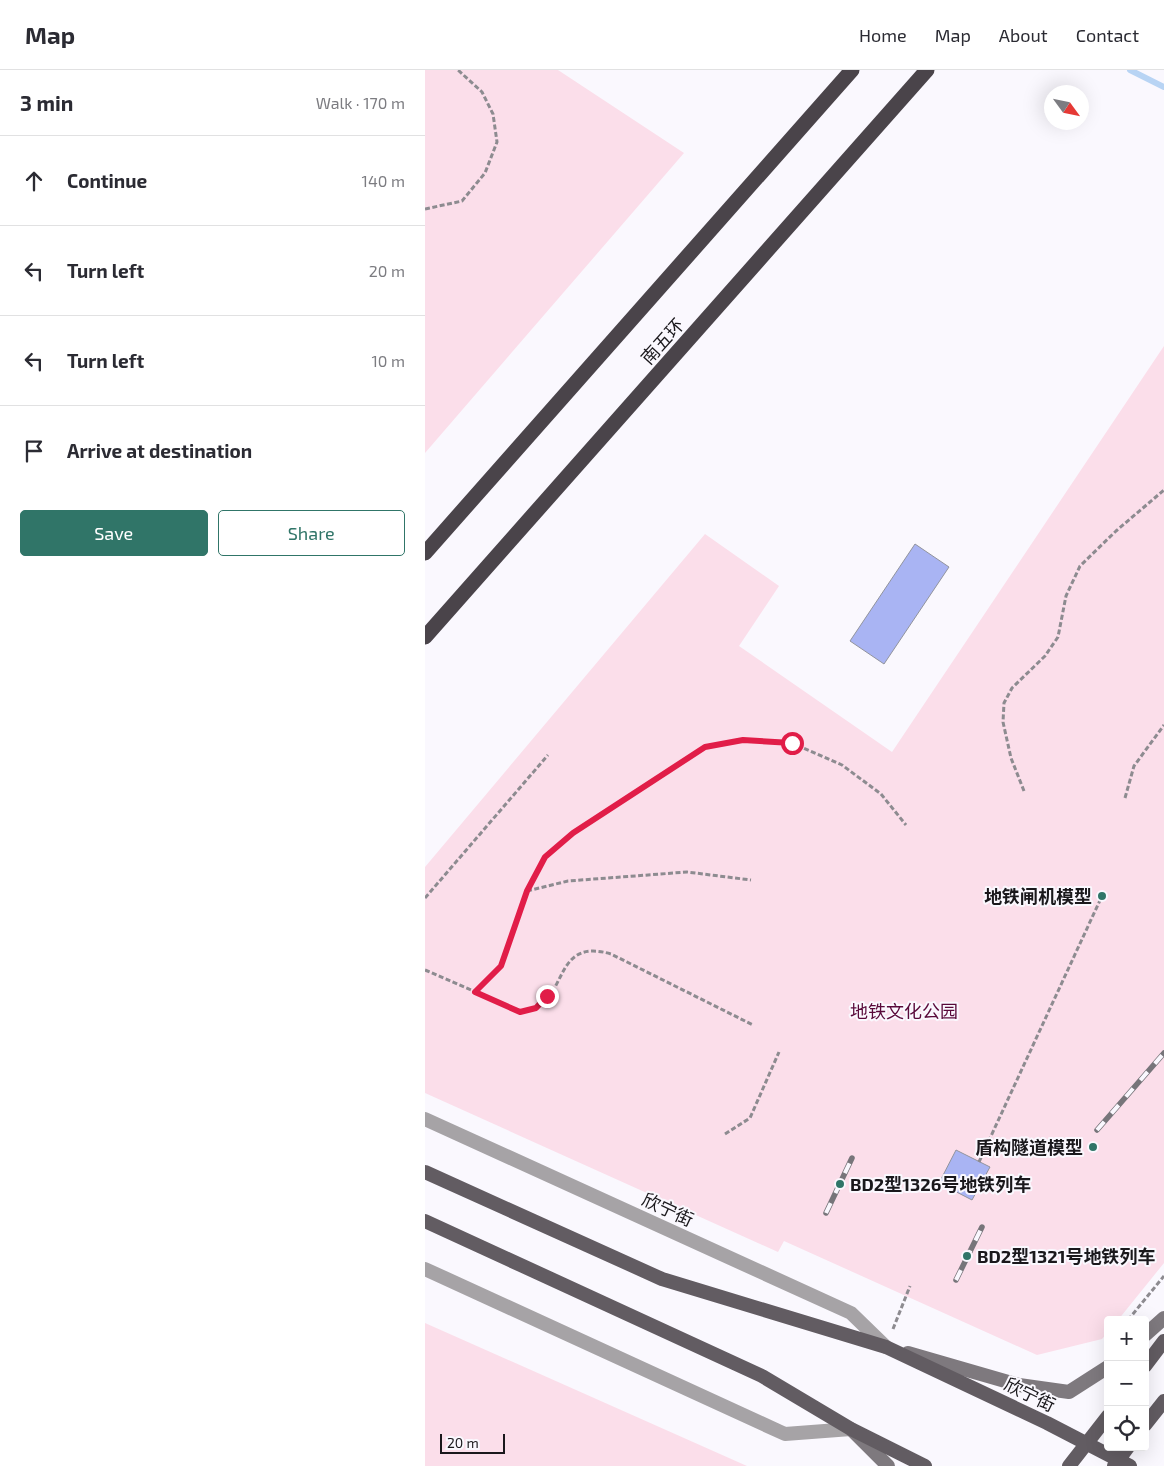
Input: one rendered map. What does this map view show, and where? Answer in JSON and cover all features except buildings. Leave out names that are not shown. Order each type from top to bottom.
[{"type":"highway","points":[[425,553],[852,70]]},
{"type":"highway","name":"南五环","points":[[425,637],[927,70]]},
{"type":"main road","name":"欣宁街","points":[[425,1172],[661,1278],[886,1347],[1086,1444],[1121,1464]]},
{"type":"main road","points":[[425,1221],[762,1376],[851,1429],[925,1466]]},
{"type":"main road","points":[[1149,1331],[1164,1318]]},
{"type":"main road","points":[[1149,1361],[1164,1341]]},
{"type":"main road","points":[[886,1347],[1019,1386],[1069,1392],[1104,1370]]},
{"type":"main road","points":[[1149,1420],[1164,1401]]},
{"type":"main road","points":[[1069,1466],[1104,1421]]},
{"type":"main road","points":[[851,1429],[888,1466]]},
{"type":"main road","points":[[1121,1464],[1126,1451]]},
{"type":"street","name":"欣宁街","points":[[425,1119],[851,1313],[886,1347]]},
{"type":"street","points":[[425,1270],[785,1434],[851,1429]]},
{"type":"path","points":[[425,209],[461,201],[485,173],[497,142],[493,114],[482,92],[457,70]]},
{"type":"path","points":[[1024,792],[1011,758],[1003,722],[1004,703],[1013,688],[1045,656],[1058,637],[1066,596],[1080,566],[1116,531],[1164,490]]},
{"type":"path","points":[[1125,798],[1134,766],[1164,725]]},
{"type":"path","points":[[475,992],[501,966],[527,891],[545,857],[573,833],[705,747],[743,740],[792,743],[842,765],[881,794],[907,825]]},
{"type":"path","points":[[425,898],[548,755]]},
{"type":"path","points":[[527,891],[568,881],[687,872],[751,880]]},
{"type":"path","points":[[979,1162],[1102,896]]},
{"type":"path","points":[[425,970],[520,1012],[536,1008],[547,996],[568,964],[581,953],[597,950],[611,954],[753,1025]]},
{"type":"path","points":[[725,1134],[750,1118],[779,1052]]},
{"type":"path","points":[[1131,1316],[1164,1276]]},
{"type":"path","points":[[886,1347],[910,1286]]},
{"type":"green space","points":[[425,70],[558,70],[684,153],[425,453]]},
{"type":"green space","name":"地铁文化公园","points":[[1164,346],[1164,1263],[1121,1316],[1104,1316],[1104,1337],[1102,1339],[1037,1355],[784,1241],[778,1252],[425,1093],[425,867],[705,534],[779,586],[739,646],[892,752]]},
{"type":"green space","points":[[425,1323],[747,1466],[425,1466]]},
{"type":"waterway","points":[[1130,70],[1164,87]]},
{"type":"railway","points":[[1097,1130],[1164,1053]]},
{"type":"railway","points":[[826,1213],[852,1158]]},
{"type":"railway","points":[[956,1280],[982,1227]]},
{"type":"place","name":"地铁闸机模型","points":[[1102,896]]},
{"type":"place","name":"盾构隧道模型","points":[[1093,1147]]},
{"type":"place","name":"BD2型1326号地铁列车","points":[[840,1184]]},
{"type":"place","name":"BD2型1321号地铁列车","points":[[967,1256]]},
{"type":"route","points":[[547,996],[536,1008],[520,1012],[475,992],[501,966],[527,891],[545,857],[573,833],[705,747],[743,740],[792,743]]}]
